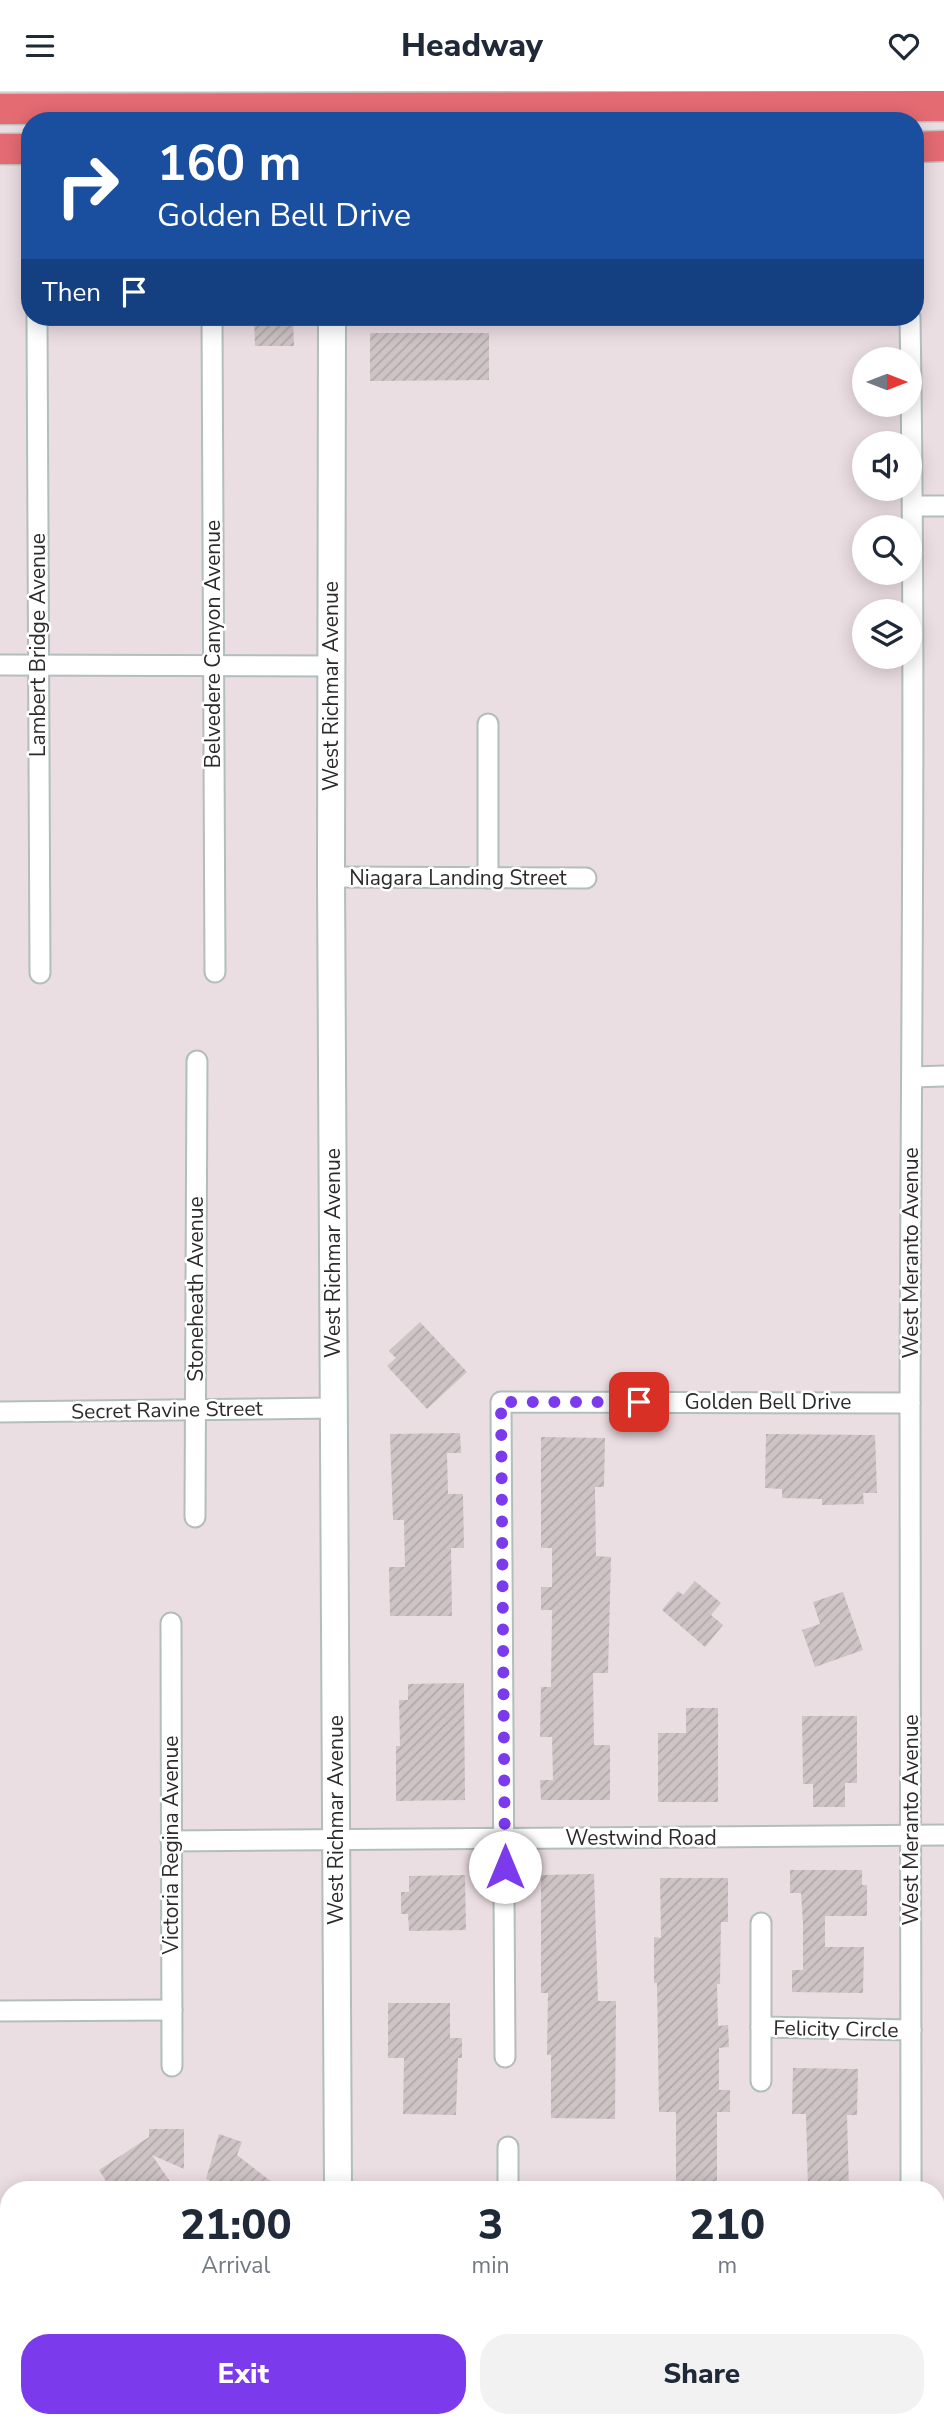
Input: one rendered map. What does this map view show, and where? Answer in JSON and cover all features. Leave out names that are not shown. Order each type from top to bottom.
[{"type":"main road","points":[[912,112],[944,106]]},
{"type":"main road","points":[[0,109],[197,112]]},
{"type":"main road","points":[[924,146],[944,146]]},
{"type":"main road","points":[[0,149],[21,149]]},
{"type":"street","name":"Lambert Bridge Avenue","points":[[37,326],[40,973]]},
{"type":"street","name":"Belvedere Canyon Avenue","points":[[212,326],[215,972]]},
{"type":"street","name":"West Richmar Avenue","points":[[332,326],[331,877],[338,2181]]},
{"type":"street","name":"West Meranto Avenue","points":[[910,326],[913,506],[911,2181]]},
{"type":"street","points":[[913,506],[944,506]]},
{"type":"street","points":[[0,665],[331,666]]},
{"type":"street","points":[[488,724],[488,878]]},
{"type":"street","name":"Niagara Landing Street","points":[[331,877],[586,879]]},
{"type":"street","name":"Stoneheath Avenue","points":[[195,1517],[197,1061]]},
{"type":"street","points":[[913,1077],[944,1076]]},
{"type":"street","name":"Golden Bell Drive","points":[[505,1839],[501,1402],[910,1403]]},
{"type":"street","name":"Secret Ravine Street","points":[[0,1412],[334,1408]]},
{"type":"street","name":"Victoria Regina Avenue","points":[[171,1623],[173,2066]]},
{"type":"street","name":"Westwind Road","points":[[171,1841],[944,1835]]},
{"type":"street","points":[[505,1839],[505,2057]]},
{"type":"street","name":"Felicity Circle","points":[[761,1923],[761,2081]]},
{"type":"street","points":[[0,2011],[172,2010]]},
{"type":"street","name":"Felicity Circle","points":[[761,2028],[911,2030]]},
{"type":"street","points":[[508,2147],[508,2181]]},
{"type":"building","points":[[254,326],[293,326],[294,346],[255,346]]},
{"type":"building","points":[[370,333],[489,333],[489,380],[370,381]]},
{"type":"building","points":[[420,1322],[467,1372],[427,1409],[387,1366],[396,1358],[389,1351]]},
{"type":"building","points":[[460,1433],[461,1453],[447,1453],[448,1494],[463,1494],[464,1548],[451,1548],[452,1616],[390,1616],[389,1567],[405,1567],[404,1520],[393,1520],[390,1434]]},
{"type":"building","points":[[766,1434],[875,1435],[877,1493],[863,1493],[864,1504],[822,1505],[822,1499],[782,1498],[782,1489],[765,1488]]},
{"type":"building","points":[[541,1437],[605,1438],[604,1487],[595,1487],[596,1556],[611,1557],[608,1673],[593,1673],[594,1745],[610,1745],[610,1800],[541,1800],[540,1780],[553,1780],[552,1737],[540,1737],[541,1687],[551,1687],[552,1610],[541,1610],[541,1587],[552,1587],[552,1548],[541,1548]]},
{"type":"building","points":[[695,1581],[721,1603],[711,1615],[723,1625],[705,1647],[662,1610],[678,1591],[683,1595]]},
{"type":"building","points":[[843,1592],[863,1650],[815,1667],[802,1630],[820,1624],[813,1602]]},
{"type":"building","points":[[464,1683],[465,1800],[396,1801],[396,1746],[400,1746],[399,1700],[408,1700],[408,1684]]},
{"type":"building","points":[[686,1708],[718,1708],[718,1802],[658,1802],[658,1733],[686,1733]]},
{"type":"building","points":[[802,1716],[857,1716],[857,1783],[845,1783],[845,1807],[813,1807],[813,1784],[803,1784]]},
{"type":"building","points":[[790,1870],[862,1870],[862,1885],[867,1885],[867,1916],[825,1916],[825,1947],[864,1947],[863,1993],[792,1992],[792,1970],[803,1970],[803,1924],[801,1893],[790,1893]]},
{"type":"building","points":[[594,1874],[598,2001],[616,2001],[615,2119],[551,2118],[551,2055],[547,2055],[548,1993],[541,1993],[541,1875]]},
{"type":"building","points":[[465,1875],[466,1930],[409,1931],[408,1914],[401,1914],[401,1892],[409,1892],[409,1876]]},
{"type":"building","points":[[660,1878],[728,1878],[728,1922],[721,1922],[720,1984],[717,1984],[718,2026],[728,2025],[729,2047],[719,2048],[719,2090],[730,2090],[730,2112],[717,2112],[717,2181],[676,2181],[676,2112],[659,2112],[654,1937],[661,1938]]},
{"type":"building","points":[[388,2003],[450,2003],[450,2038],[462,2038],[462,2058],[458,2058],[456,2115],[403,2114],[404,2058],[388,2058]]},
{"type":"building","points":[[793,2068],[858,2069],[857,2115],[847,2115],[849,2181],[808,2181],[806,2114],[792,2114]]},
{"type":"building","points":[[149,2129],[184,2129],[184,2169],[152,2155],[170,2181],[106,2181],[99,2170],[149,2137]]},
{"type":"building","points":[[219,2134],[242,2142],[237,2155],[271,2181],[211,2181],[206,2179]]},
{"type":"route","points":[[505,1867],[501,1402],[639,1402]]}]
